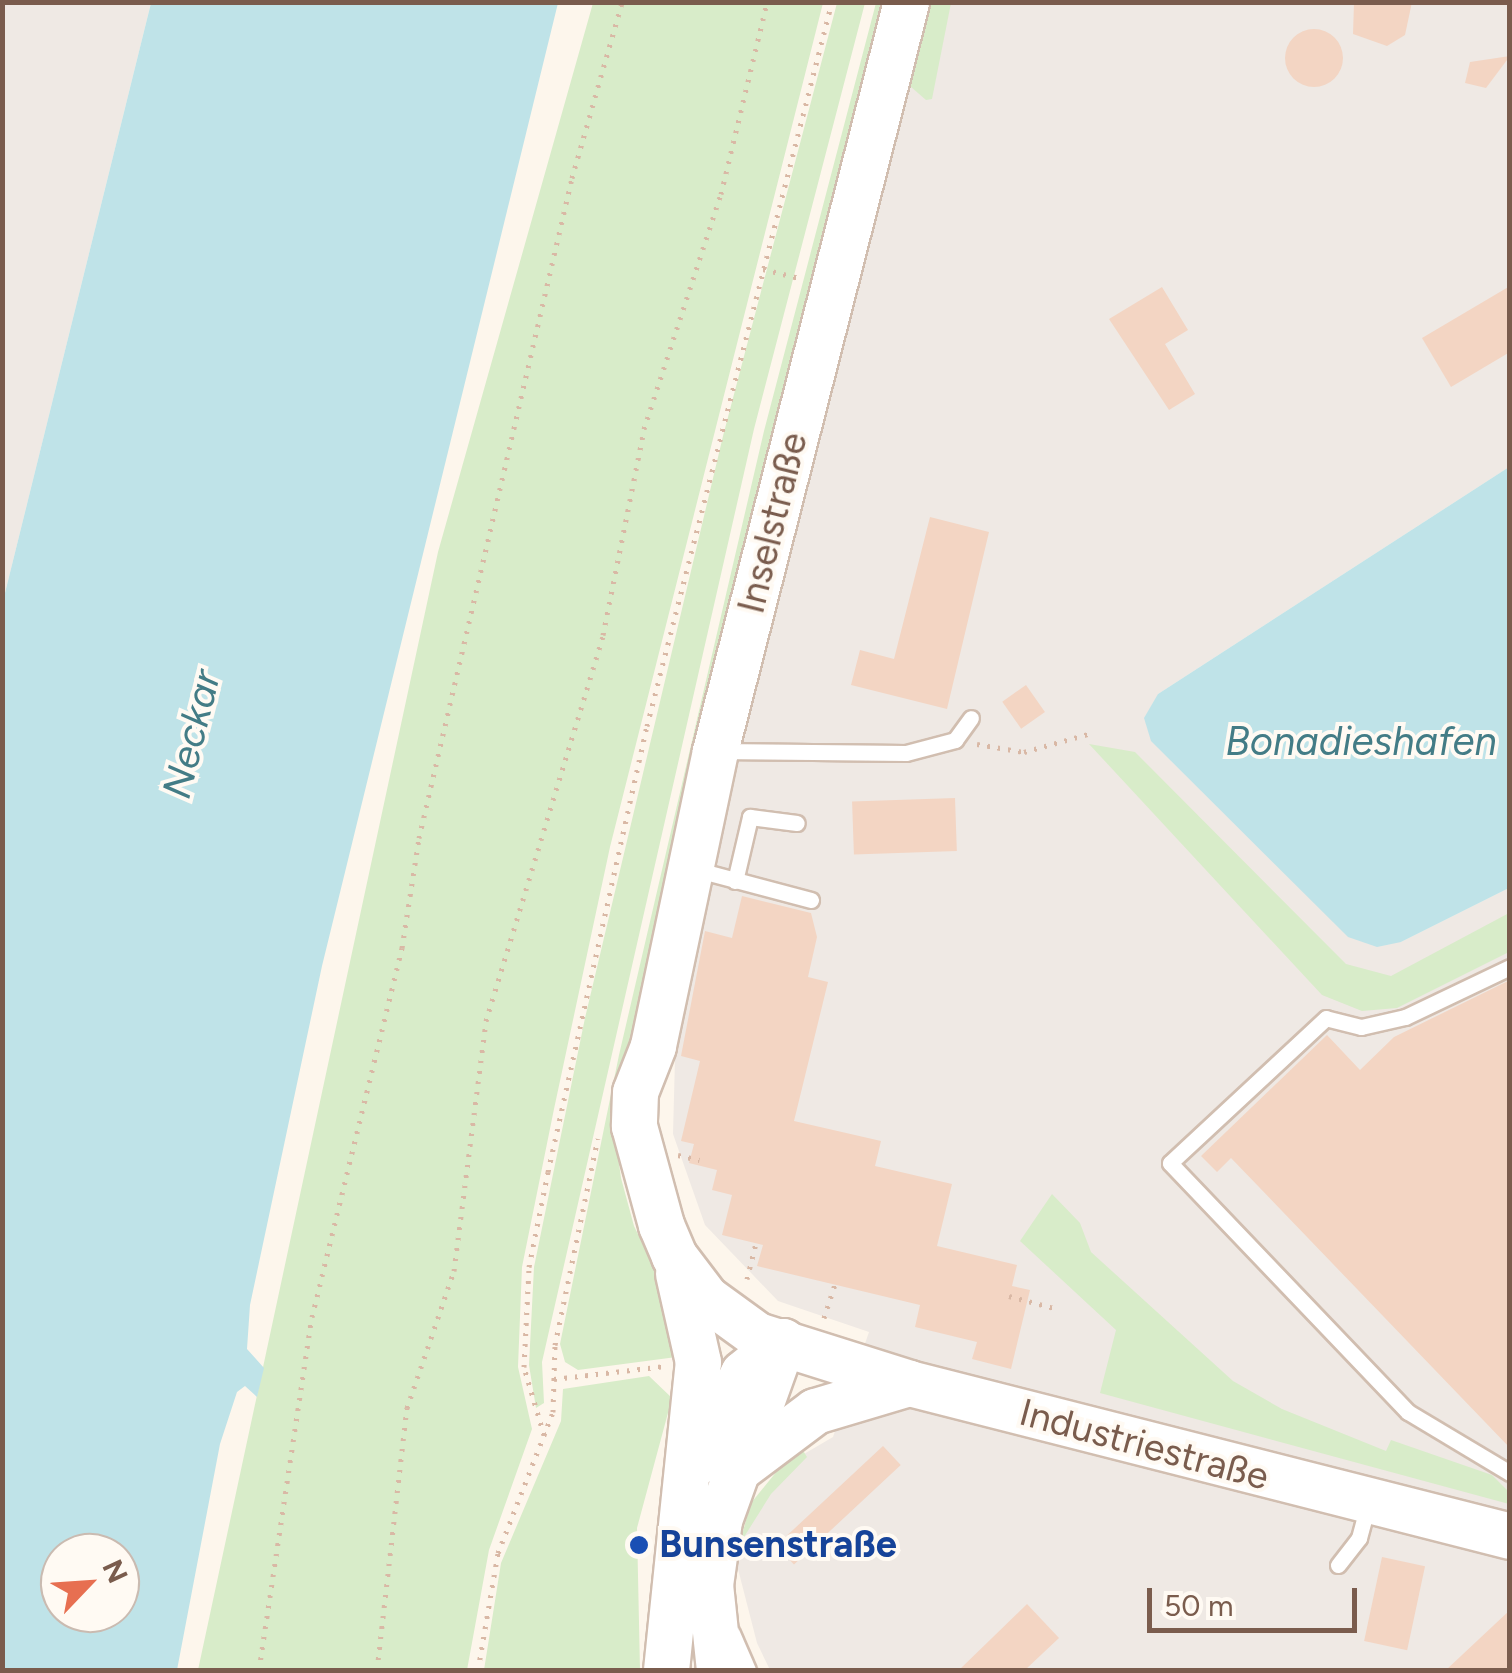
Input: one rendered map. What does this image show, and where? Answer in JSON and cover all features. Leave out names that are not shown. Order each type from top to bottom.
[{"type":"street","name":"Inselstraße","points":[[783,1341],[734,1324],[674,1256],[650,1198],[634,1126],[635,1092],[652,1046],[715,750],[906,2]]},
{"type":"street","name":"Inselstraße","points":[[652,1046],[661,1151],[684,1216],[783,1341]]},
{"type":"street","points":[[666,1670],[673,1571],[689,1481],[698,1362],[674,1256]]},
{"type":"street","points":[[689,1481],[743,1373],[783,1341]]},
{"type":"street","points":[[719,1670],[710,1585],[719,1520],[783,1341]]},
{"type":"street","name":"Industriestraße","points":[[783,1341],[908,1383],[1368,1504],[1510,1536]]},
{"type":"street","points":[[740,1469],[815,1411],[908,1383]]},
{"type":"lane","points":[[715,750],[906,753],[955,740],[971,718]]},
{"type":"lane","points":[[735,881],[750,817],[797,824]]},
{"type":"lane","points":[[689,868],[811,900]]},
{"type":"lane","points":[[1510,966],[1404,1018],[1361,1027],[1326,1018],[1170,1163],[1408,1412],[1510,1473]]},
{"type":"lane","points":[[1338,1565],[1359,1538],[1368,1504]]},
{"type":"lane","points":[[710,1585],[748,1670]]},
{"type":"path","points":[[260,1670],[312,1317],[402,948],[420,838],[572,178],[622,2]]},
{"type":"path","points":[[377,1670],[406,1408],[454,1271],[486,1021],[603,635],[644,429],[721,194],[767,2]]},
{"type":"path","points":[[544,1435],[524,1367],[530,1267],[648,726],[832,2]]},
{"type":"path","points":[[762,268],[793,277]]},
{"type":"path","points":[[955,740],[1024,752],[1088,734]]},
{"type":"path","points":[[673,1154],[699,1160]]},
{"type":"path","points":[[747,1279],[756,1243]]},
{"type":"path","points":[[823,1321],[834,1285]]},
{"type":"path","points":[[1009,1296],[1054,1308]]},
{"type":"path","points":[[478,1670],[498,1554],[544,1435],[554,1380],[679,1364]]},
{"type":"shaded area","points":[[3,3],[151,3],[3,601]]},
{"type":"shaded area","points":[[929,3],[1509,3],[1509,467],[1158,694],[1401,942],[1509,888],[1509,1670],[770,1670],[757,1643],[738,1569],[738,1542],[792,1461],[833,1437],[869,1332],[778,1301],[705,1225],[673,1134],[675,1059],[748,709]]},
{"type":"green space","points":[[593,3],[823,3],[610,847],[554,1109],[522,1267],[518,1367],[532,1429],[489,1550],[467,1670],[198,1670],[438,552]]},
{"type":"green space","points":[[837,3],[865,3],[754,429],[542,1362],[544,1403],[536,1408],[529,1365],[534,1267],[585,1018],[723,436]]},
{"type":"green space","points":[[876,3],[886,3],[629,1057],[617,1149],[621,1178],[634,1226],[671,1301],[684,1356],[578,1370],[565,1362],[560,1344],[619,1055],[764,431]]},
{"type":"green space","points":[[923,3],[951,3],[932,99],[926,100],[903,80]]},
{"type":"green space","points":[[1089,744],[1135,752],[1346,964],[1391,976],[1509,913],[1509,952],[1397,1008],[1362,1011],[1322,995]]},
{"type":"green space","points":[[1052,1194],[1080,1223],[1091,1252],[1233,1381],[1282,1409],[1386,1451],[1391,1440],[1492,1475],[1509,1492],[1509,1504],[1100,1393],[1116,1330],[1020,1241]]},
{"type":"green space","points":[[649,1376],[672,1398],[637,1528],[640,1670],[484,1670],[501,1563],[561,1421],[563,1389]]},
{"type":"green space","points":[[799,1444],[807,1457],[771,1494],[739,1545],[751,1503]]},
{"type":"water","name":"Neckar","points":[[151,3],[558,3],[322,966],[250,1305],[247,1349],[264,1368],[257,1397],[245,1386],[237,1392],[220,1444],[177,1670],[3,1670],[3,601]]},
{"type":"water","name":"Bonadieshafen","points":[[1509,467],[1509,888],[1401,942],[1377,947],[1348,937],[1151,741],[1144,718],[1158,694]]},
{"type":"building","points":[[1354,2],[1412,2],[1405,35],[1387,46],[1353,34]]},
{"type":"building","points":[[1314,29],[1335,37],[1343,58],[1335,79],[1314,87],[1293,79],[1285,58],[1293,37]]},
{"type":"building","points":[[1510,56],[1486,88],[1465,83],[1470,62]]},
{"type":"building","points":[[1510,286],[1510,352],[1451,387],[1422,338]]},
{"type":"building","points":[[1162,287],[1188,330],[1165,344],[1195,394],[1169,410],[1109,319]]},
{"type":"building","points":[[930,517],[989,532],[947,709],[851,685],[860,650],[894,659]]},
{"type":"building","points":[[1026,685],[1045,712],[1021,729],[1002,702]]},
{"type":"building","points":[[955,798],[957,851],[854,855],[852,802]]},
{"type":"building","points":[[742,896],[811,913],[817,937],[808,977],[828,982],[794,1121],[881,1141],[875,1166],[952,1184],[937,1246],[1017,1265],[1012,1286],[1030,1290],[1011,1369],[972,1359],[977,1342],[915,1327],[920,1305],[757,1266],[763,1245],[722,1235],[732,1195],[712,1190],[717,1170],[689,1163],[694,1144],[681,1141],[700,1061],[681,1056],[705,931],[732,938]]},
{"type":"building","points":[[1510,980],[1510,1448],[1231,1158],[1217,1172],[1201,1156],[1327,1035],[1360,1070],[1394,1037]]},
{"type":"building","points":[[883,1446],[901,1465],[794,1565],[776,1546]]},
{"type":"building","points":[[1382,1557],[1425,1566],[1407,1650],[1364,1641]]},
{"type":"building","points":[[1027,1604],[1059,1638],[1025,1670],[959,1670]]},
{"type":"building","points":[[1510,1610],[1510,1670],[1446,1670]]},
{"type":"place","name":"Bunsenstraße","points":[[639,1545]]}]
